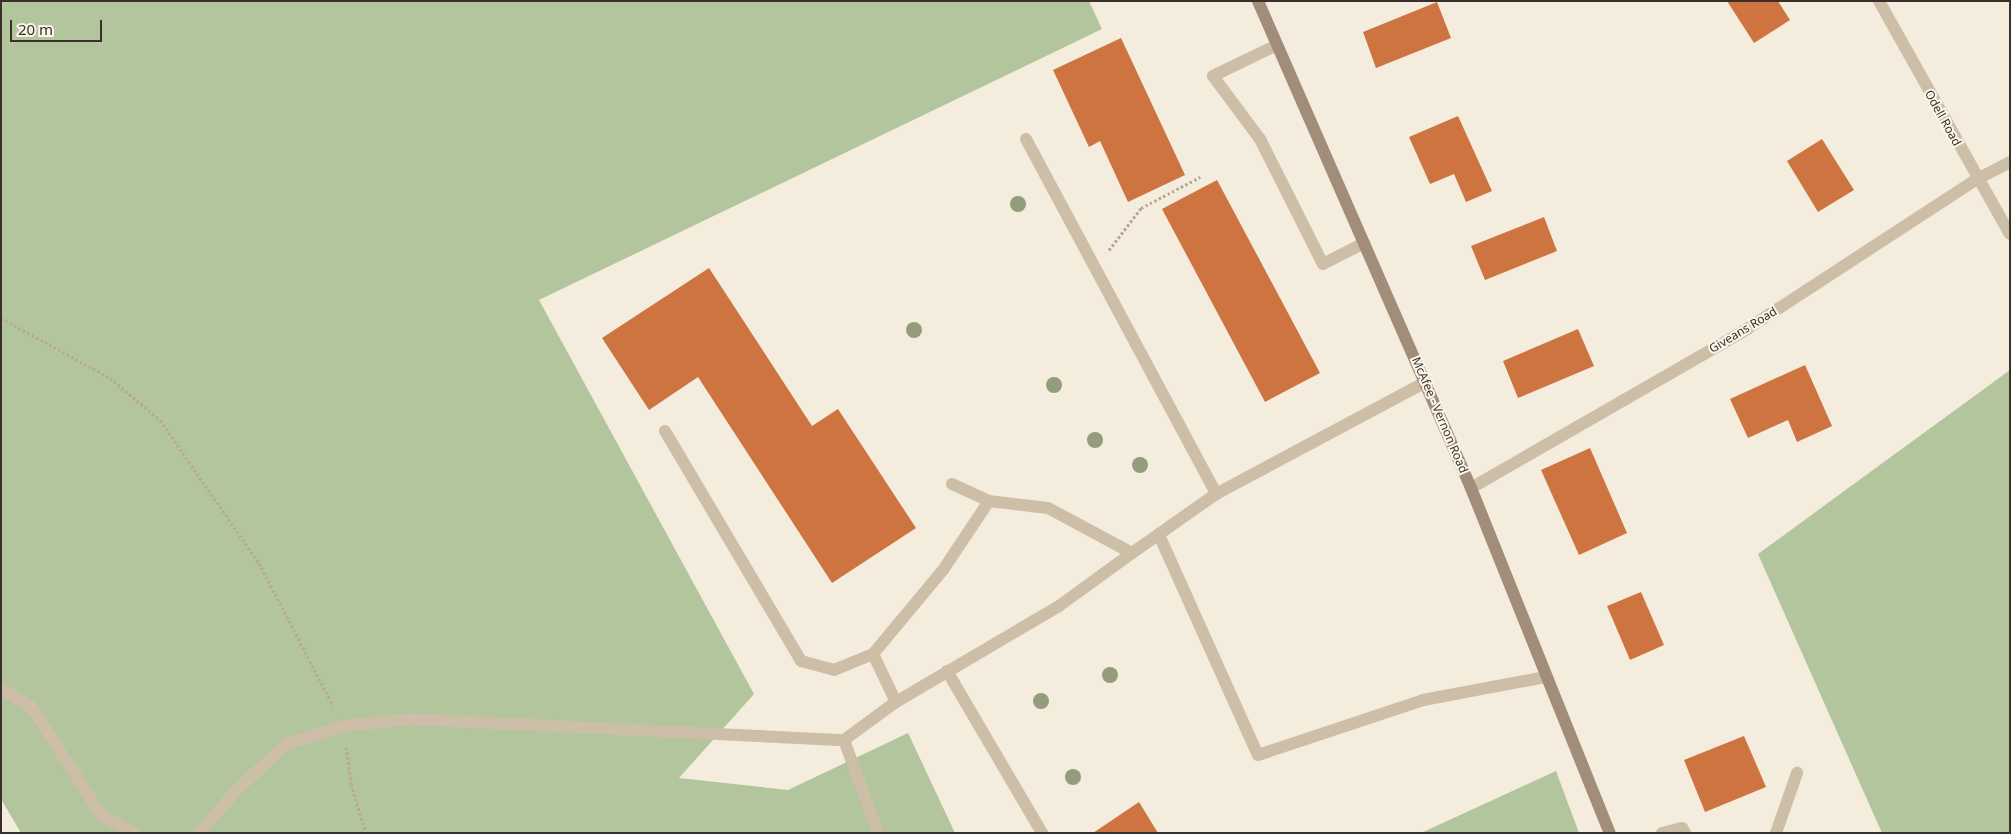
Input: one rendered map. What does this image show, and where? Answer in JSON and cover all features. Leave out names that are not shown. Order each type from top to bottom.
[{"type":"main road","name":"McAfee - Vernon Road","points":[[1261,2],[1277,45],[1471,488],[1610,833]]},
{"type":"street","name":"Odell Road","points":[[1879,1],[1977,179],[2010,234]]},
{"type":"street","points":[[1277,45],[1213,76],[1260,139],[1323,264],[1364,243]]},
{"type":"street","points":[[1026,139],[1216,494]]},
{"type":"street","name":"Giveans Road","points":[[1471,488],[1747,329],[1977,179],[2010,162]]},
{"type":"street","points":[[199,833],[236,791],[286,744],[344,726],[409,719],[844,740],[896,702],[1058,606],[1216,494],[1426,382]]},
{"type":"street","points":[[665,431],[801,661],[834,670],[873,654],[943,570],[989,501]]},
{"type":"street","points":[[952,484],[989,501],[1048,508],[1132,553]]},
{"type":"street","points":[[1159,535],[1258,755],[1423,700],[1546,677]]},
{"type":"street","points":[[873,654],[896,702]]},
{"type":"street","points":[[948,671],[1042,833]]},
{"type":"street","points":[[1,689],[31,706],[102,816],[134,833]]},
{"type":"street","points":[[844,740],[878,833]]},
{"type":"street","points":[[1776,833],[1797,773]]},
{"type":"street","points":[[1662,833],[1682,828],[1685,833]]},
{"type":"path","points":[[1095,268],[1141,208],[1200,177]]},
{"type":"path","points":[[1,318],[110,378],[160,420],[259,563],[344,726],[351,784],[366,833]]},
{"type":"green space","points":[[1,1],[1089,1],[1102,29],[539,300],[754,694],[679,778],[788,790],[908,733],[955,833],[21,833],[1,799]]},
{"type":"green space","points":[[2010,370],[2010,833],[1882,833],[1758,554]]},
{"type":"green space","points":[[1556,771],[1579,833],[1421,833]]},
{"type":"building","points":[[1727,1],[1778,1],[1790,20],[1754,43]]},
{"type":"building","points":[[1437,2],[1451,38],[1376,68],[1363,32]]},
{"type":"building","points":[[1121,38],[1185,175],[1128,202],[1100,141],[1089,147],[1053,70]]},
{"type":"building","points":[[1458,116],[1492,191],[1466,202],[1454,174],[1430,184],[1409,137]]},
{"type":"building","points":[[1822,139],[1854,190],[1818,212],[1787,161]]},
{"type":"building","points":[[1217,180],[1320,373],[1265,402],[1162,209]]},
{"type":"building","points":[[1544,217],[1557,251],[1485,280],[1471,246]]},
{"type":"building","points":[[709,268],[812,426],[838,409],[916,528],[832,583],[698,377],[649,410],[602,338]]},
{"type":"building","points":[[1578,329],[1594,366],[1518,398],[1503,361]]},
{"type":"building","points":[[1805,365],[1832,426],[1797,442],[1788,420],[1748,438],[1730,399]]},
{"type":"building","points":[[1590,448],[1627,533],[1579,555],[1541,470]]},
{"type":"building","points":[[1641,592],[1664,645],[1630,660],[1607,606]]},
{"type":"building","points":[[1744,736],[1766,787],[1705,812],[1684,760]]},
{"type":"building","points":[[1139,802],[1158,833],[1093,833]]}]
